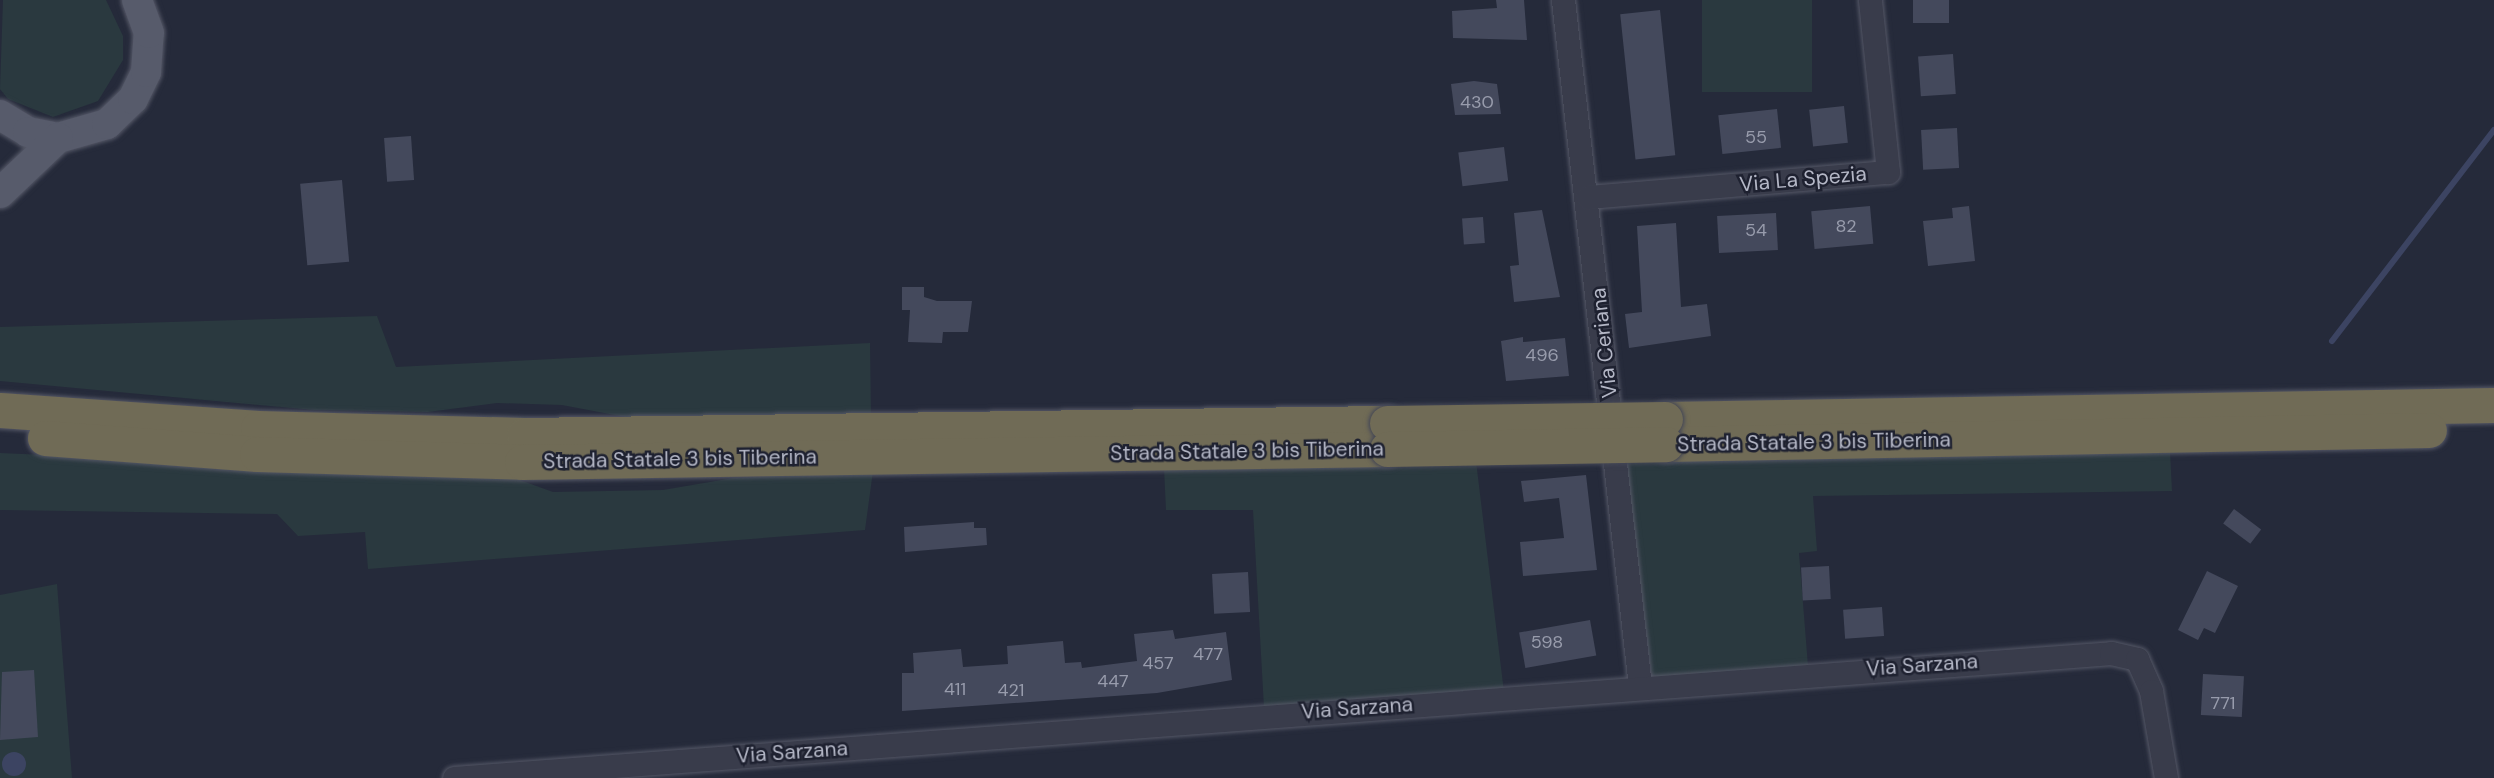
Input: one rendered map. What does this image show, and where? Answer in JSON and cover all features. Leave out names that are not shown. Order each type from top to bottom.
[{"type":"highway","name":"Strada Statale 3 bis Tiberina","points":[[1666,432],[2494,405]]},
{"type":"highway","name":"Strada Statale 3 bis Tiberina","points":[[0,410],[258,428],[524,435],[1387,436],[1666,432],[2494,429]]},
{"type":"highway","name":"Strada Statale 3 bis Tiberina","points":[[0,434],[257,454],[522,462],[1387,436]]},
{"type":"main road","points":[[1,120],[28,132],[58,138],[107,124],[139,90],[149,53],[136,0]]},
{"type":"main road","points":[[0,193],[58,138]]},
{"type":"street","name":"Via Ceriana","points":[[1563,0],[1588,197],[1640,686]]},
{"type":"street","name":"Via La Spezia","points":[[1588,197],[1888,172],[1871,0]]},
{"type":"street","name":"Via Sarzana","points":[[454,778],[1640,686],[2111,653],[2137,659],[2146,680],[2166,778]]},
{"type":"shaded area","points":[[3,0],[106,0],[123,36],[123,60],[98,101],[53,117],[8,99],[0,89]]},
{"type":"shaded area","points":[[1702,0],[1812,0],[1812,92],[1702,92]]},
{"type":"shaded area","points":[[377,316],[396,367],[870,343],[871,417],[641,420],[562,405],[497,403],[428,412],[314,410],[0,381],[0,327]]},
{"type":"shaded area","points":[[2170,451],[2172,491],[1813,496],[1817,551],[1799,553],[1808,666],[1652,678],[1624,460]]},
{"type":"shaded area","points":[[0,453],[506,475],[553,492],[663,490],[733,478],[873,471],[865,530],[368,569],[365,532],[298,536],[277,514],[0,510]]},
{"type":"shaded area","points":[[1476,461],[1504,692],[1264,708],[1253,510],[1166,510],[1164,468]]},
{"type":"shaded area","points":[[57,584],[72,778],[0,778],[0,595]]},
{"type":"water","points":[[14,752],[25,759],[26,764],[19,775],[14,776],[3,769],[2,764],[9,753]]},
{"type":"building","points":[[1496,0],[1524,0],[1527,40],[1453,38],[1452,11],[1497,8]]},
{"type":"building","points":[[1913,0],[1949,0],[1949,23],[1913,23]]},
{"type":"building","points":[[1660,10],[1675,155],[1635,159],[1620,14]]},
{"type":"building","points":[[1953,54],[1956,94],[1921,96],[1918,56]]},
{"type":"building","points":[[1474,81],[1497,84],[1501,114],[1455,115],[1451,84]]},
{"type":"building","points":[[1844,106],[1848,143],[1813,146],[1809,110]]},
{"type":"building","points":[[1777,109],[1781,148],[1722,154],[1718,115]]},
{"type":"building","points":[[1957,128],[1959,168],[1923,170],[1921,130]]},
{"type":"building","points":[[411,136],[414,180],[387,182],[384,138]]},
{"type":"building","points":[[1504,147],[1508,181],[1462,186],[1458,153]]},
{"type":"building","points":[[342,180],[349,262],[307,265],[300,184]]},
{"type":"building","points":[[1870,206],[1873,244],[1815,249],[1811,211]]},
{"type":"building","points":[[1969,206],[1975,261],[1928,266],[1923,221],[1953,218],[1952,208]]},
{"type":"building","points":[[1542,210],[1560,297],[1514,302],[1510,266],[1519,265],[1514,213]]},
{"type":"building","points":[[1776,213],[1778,250],[1719,253],[1717,216]]},
{"type":"building","points":[[1483,217],[1485,243],[1464,244],[1462,218]]},
{"type":"building","points":[[1676,223],[1681,307],[1707,304],[1711,336],[1629,348],[1625,314],[1642,312],[1637,226]]},
{"type":"building","points":[[902,287],[924,287],[924,297],[937,301],[972,301],[968,332],[943,332],[942,343],[908,342],[910,310],[902,310]]},
{"type":"building","points":[[1523,337],[1523,342],[1565,338],[1569,376],[1506,381],[1501,341]]},
{"type":"building","points":[[1586,475],[1597,570],[1523,576],[1520,542],[1564,538],[1559,498],[1524,502],[1521,481]]},
{"type":"building","points":[[2234,509],[2261,529],[2250,544],[2223,523]]},
{"type":"building","points":[[974,522],[974,528],[986,528],[987,545],[905,552],[904,527]]},
{"type":"building","points":[[1829,566],[1831,599],[1803,600],[1801,567]]},
{"type":"building","points":[[2207,571],[2238,586],[2215,633],[2204,628],[2198,640],[2178,630]]},
{"type":"building","points":[[1248,572],[1250,612],[1214,614],[1212,574]]},
{"type":"building","points":[[1882,607],[1884,636],[1845,639],[1843,610]]},
{"type":"building","points":[[1590,620],[1596,655],[1525,668],[1519,633]]},
{"type":"building","points":[[1173,630],[1175,639],[1226,632],[1232,680],[1157,693],[902,711],[902,673],[914,673],[913,653],[961,649],[963,667],[1008,664],[1007,646],[1063,641],[1065,663],[1081,662],[1082,668],[1137,661],[1134,634]]},
{"type":"building","points":[[34,670],[38,737],[0,740],[2,672]]},
{"type":"building","points":[[2203,674],[2244,676],[2242,717],[2201,715]]},
{"type":"waterway","points":[[2332,341],[2494,130]]}]
